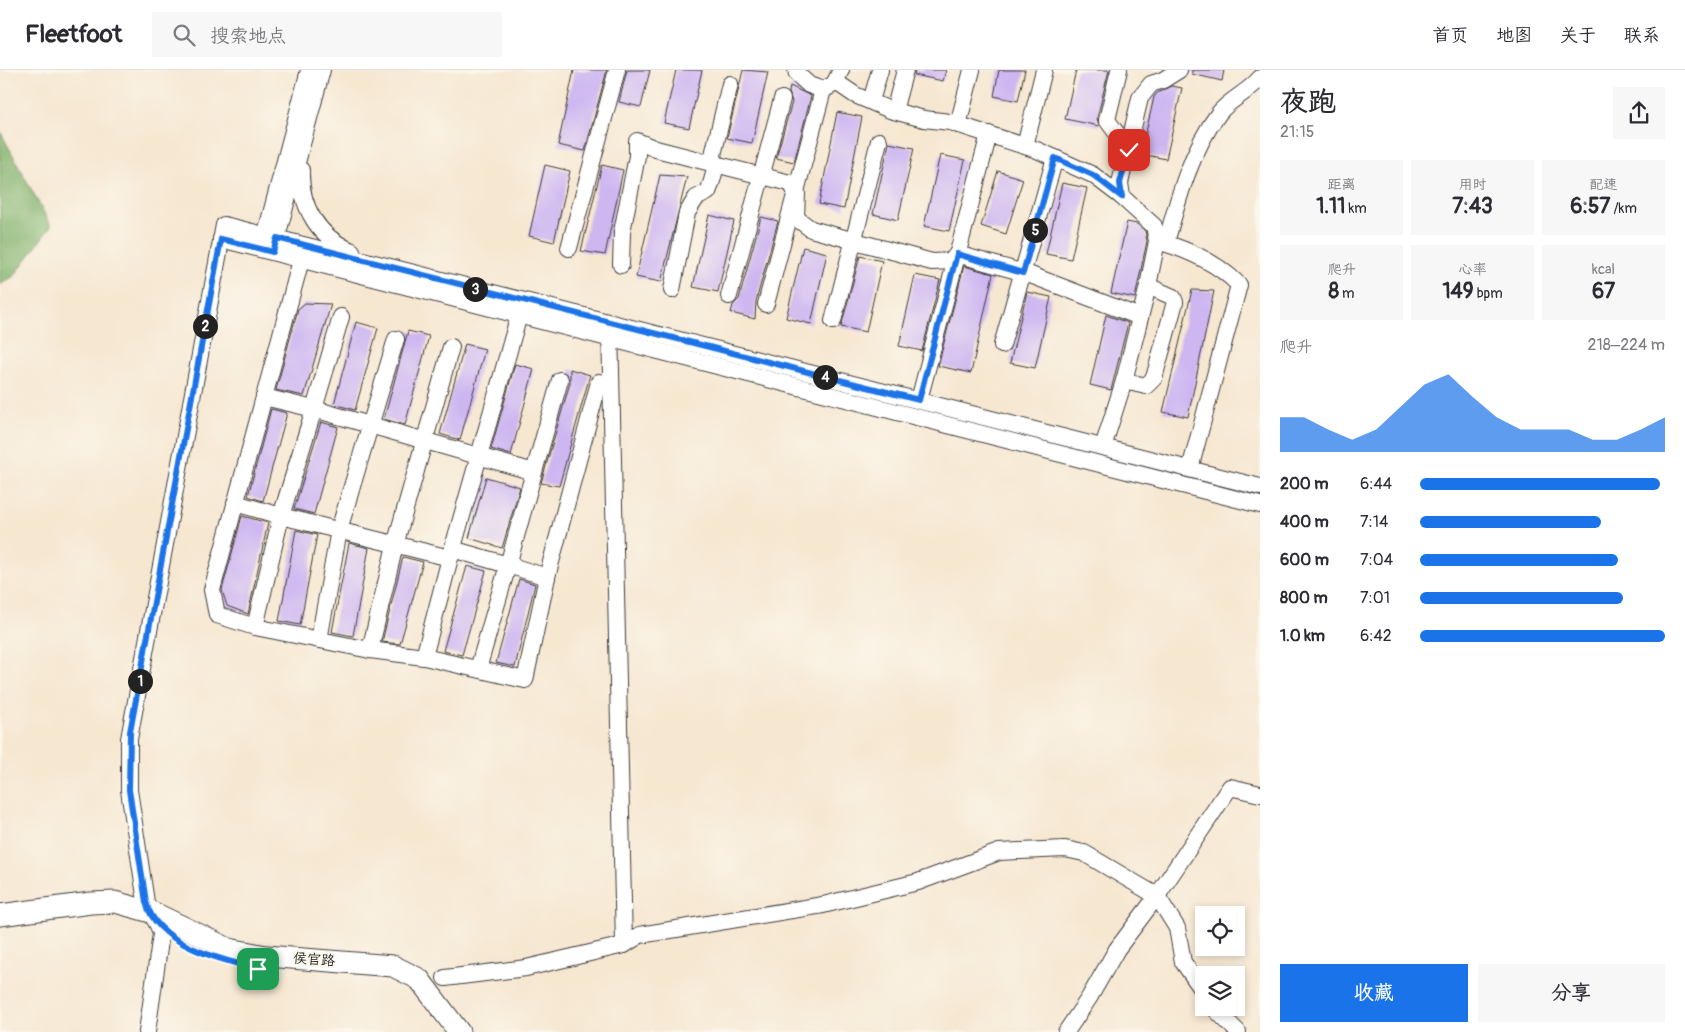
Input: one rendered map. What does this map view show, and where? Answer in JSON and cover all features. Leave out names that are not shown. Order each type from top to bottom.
[{"type":"main road","name":"侯官路","points":[[0,915],[104,902],[128,904],[148,911],[229,950],[266,956],[393,966],[419,979],[459,1032]]},
{"type":"main road","name":"侯官路","points":[[0,927],[80,916],[108,915],[135,918],[160,928],[201,953],[258,969],[359,973],[389,979],[406,987],[416,995],[444,1032]]},
{"type":"street","points":[[269,244],[309,70]]},
{"type":"street","points":[[269,244],[302,145],[322,70]]},
{"type":"street","points":[[569,248],[617,70]]},
{"type":"street","points":[[796,70],[797,74],[809,85],[833,81],[894,111],[989,134],[1025,146],[1093,175],[1122,197],[1154,226],[1162,242],[1203,259],[1231,277],[1239,286],[1190,469]]},
{"type":"street","points":[[871,101],[880,70]]},
{"type":"street","points":[[894,111],[905,70]]},
{"type":"street","points":[[958,125],[972,70]]},
{"type":"street","points":[[1025,146],[1044,70]]},
{"type":"street","points":[[1119,70],[1107,120],[1129,150]]},
{"type":"street","points":[[1122,197],[1120,183],[1140,98],[1151,84],[1163,80],[1179,70]]},
{"type":"street","points":[[1103,447],[1124,381],[1148,286],[1178,196],[1196,154],[1220,112],[1260,78]]},
{"type":"street","points":[[766,304],[796,192],[833,81]]},
{"type":"street","points":[[672,290],[687,213],[696,198],[708,192],[716,165],[713,155],[730,84]]},
{"type":"street","points":[[729,296],[782,99]]},
{"type":"street","points":[[919,400],[989,134]]},
{"type":"street","points":[[621,265],[622,232],[637,156],[637,141],[656,150],[790,183],[796,192],[796,218],[811,229],[932,262],[951,261],[957,254]]},
{"type":"street","points":[[833,321],[879,141]]},
{"type":"street","points":[[302,145],[303,196],[318,228],[344,248],[389,266]]},
{"type":"street","points":[[1002,345],[1055,158]]},
{"type":"street","points":[[147,1032],[160,928],[148,911],[129,790],[129,739],[223,232],[269,244],[389,266],[610,324],[1260,487]]},
{"type":"street","points":[[269,244],[301,260],[1260,505]]},
{"type":"street","points":[[957,254],[1023,273],[1140,317]]},
{"type":"street","points":[[301,260],[212,590],[217,616],[255,627],[370,650],[424,657],[525,680],[547,577],[599,382]]},
{"type":"street","points":[[1124,381],[1141,386],[1150,384],[1154,378],[1175,302],[1172,297],[1148,286]]},
{"type":"street","points":[[424,657],[451,554],[523,301]]},
{"type":"street","points":[[255,627],[281,516],[341,317]]},
{"type":"street","points":[[610,324],[624,944]]},
{"type":"street","points":[[319,640],[339,530],[396,339]]},
{"type":"street","points":[[370,650],[395,545],[451,347]]},
{"type":"street","points":[[478,669],[560,380]]},
{"type":"street","points":[[264,397],[534,472]]},
{"type":"street","points":[[235,503],[395,545],[508,565],[547,577]]},
{"type":"street","points":[[1066,1032],[1089,998],[1116,949],[1157,896],[1230,787],[1260,794]]},
{"type":"street","points":[[445,978],[526,968],[624,944],[640,935],[823,905],[918,882],[999,852],[1065,849],[1084,853],[1157,896],[1177,928],[1183,962],[1195,979]]},
{"type":"street","points":[[1222,1016],[1238,1032]]},
{"type":"green space","points":[[0,131],[51,226],[14,276],[0,285]]},
{"type":"building","points":[[574,70],[607,70],[585,151],[558,145]]},
{"type":"building","points":[[627,70],[650,70],[641,107],[619,102]]},
{"type":"building","points":[[676,70],[702,70],[689,128],[664,123]]},
{"type":"building","points":[[743,70],[768,72],[752,143],[727,138]]},
{"type":"building","points":[[915,70],[946,70],[943,81],[914,75]]},
{"type":"building","points":[[999,70],[1025,70],[1018,101],[994,96]]},
{"type":"building","points":[[1076,70],[1109,70],[1097,118],[1099,126],[1065,119]]},
{"type":"building","points":[[1192,70],[1224,70],[1222,81],[1192,74]]},
{"type":"building","points":[[790,86],[811,96],[794,162],[776,158],[792,102],[789,92]]},
{"type":"building","points":[[1172,86],[1182,88],[1166,159],[1141,154],[1154,97],[1157,93]]},
{"type":"building","points":[[837,112],[862,117],[844,209],[819,204]]},
{"type":"building","points":[[889,143],[914,148],[898,220],[873,214]]},
{"type":"building","points":[[940,155],[965,160],[949,231],[924,226]]},
{"type":"building","points":[[545,165],[570,171],[554,242],[529,236]]},
{"type":"building","points":[[602,165],[623,170],[605,255],[581,251]]},
{"type":"building","points":[[998,171],[1023,179],[1006,234],[981,226]]},
{"type":"building","points":[[660,175],[687,177],[661,282],[636,277]]},
{"type":"building","points":[[1062,183],[1087,188],[1071,259],[1046,254]]},
{"type":"building","points":[[709,215],[734,221],[718,292],[693,287]]},
{"type":"building","points":[[761,217],[778,221],[756,301],[755,319],[731,313],[733,305],[739,299]]},
{"type":"building","points":[[1127,222],[1137,224],[1145,231],[1147,241],[1135,298],[1111,293]]},
{"type":"building","points":[[803,247],[827,253],[811,324],[786,318]]},
{"type":"building","points":[[860,256],[882,261],[866,332],[841,327]]},
{"type":"building","points":[[964,266],[993,274],[971,373],[938,366]]},
{"type":"building","points":[[915,275],[940,280],[922,351],[899,346]]},
{"type":"building","points":[[1192,290],[1214,291],[1188,417],[1163,412]]},
{"type":"building","points":[[1027,292],[1051,297],[1035,368],[1010,363]]},
{"type":"building","points":[[305,303],[331,304],[304,396],[276,390],[298,309]]},
{"type":"building","points":[[1106,315],[1128,323],[1111,390],[1090,385]]},
{"type":"building","points":[[356,322],[378,328],[355,410],[334,404]]},
{"type":"building","points":[[408,331],[429,336],[405,425],[384,419]]},
{"type":"building","points":[[465,344],[485,349],[460,440],[440,434]]},
{"type":"building","points":[[515,364],[534,369],[511,455],[491,449]]},
{"type":"building","points":[[570,369],[590,375],[559,486],[541,483],[570,383]]},
{"type":"building","points":[[271,409],[287,413],[263,501],[248,496]]},
{"type":"building","points":[[321,422],[338,427],[314,514],[294,509]]},
{"type":"building","points":[[486,477],[520,487],[502,548],[469,538]]},
{"type":"building","points":[[242,516],[268,523],[248,614],[227,606],[222,590]]},
{"type":"building","points":[[296,530],[317,535],[300,625],[279,621]]},
{"type":"building","points":[[349,543],[369,548],[353,636],[332,632]]},
{"type":"building","points":[[403,557],[423,562],[400,644],[382,642]]},
{"type":"building","points":[[467,566],[486,571],[462,655],[443,651]]},
{"type":"building","points":[[519,579],[535,584],[515,667],[496,663]]},
{"type":"route","points":[[258,969],[201,953],[160,928],[151,916],[146,902],[129,790],[128,754],[130,732],[221,239],[273,252],[277,238],[610,324],[919,400],[957,254],[1023,273],[1055,158],[1093,175],[1122,197],[1120,183],[1129,150]]}]
